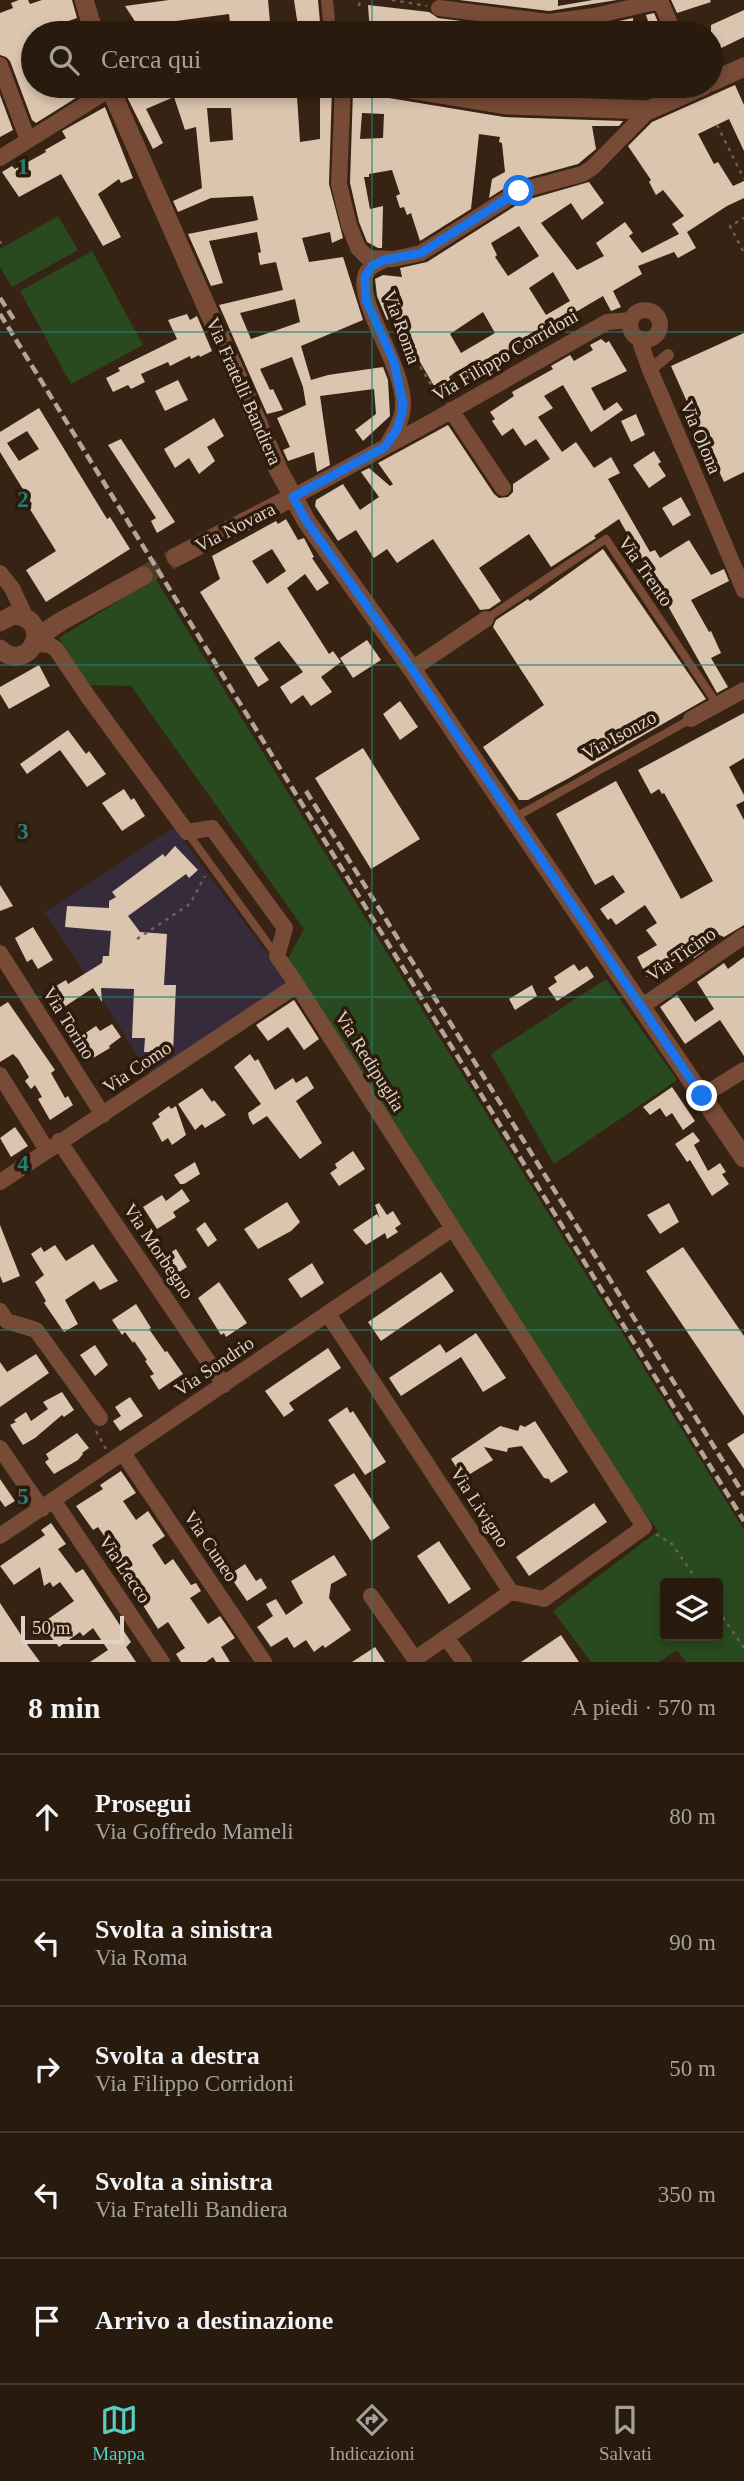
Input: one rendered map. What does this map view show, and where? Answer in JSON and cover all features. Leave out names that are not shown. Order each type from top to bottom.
[{"type":"street","points":[[84,0],[90,21]]},
{"type":"street","points":[[327,0],[329,21]]},
{"type":"street","points":[[556,21],[594,16],[660,0],[669,21]]},
{"type":"street","points":[[439,8],[541,21]]},
{"type":"street","points":[[0,65],[28,140]]},
{"type":"street","points":[[723,76],[744,67]]},
{"type":"street","points":[[0,158],[95,98]]},
{"type":"street","name":"Via Fratelli Bandiera","points":[[117,98],[279,471],[307,522],[412,669],[744,1158]]},
{"type":"street","points":[[342,98],[339,167],[342,194],[358,248],[368,258],[384,260],[421,253],[519,191],[582,174],[592,167],[638,114],[675,98]]},
{"type":"street","points":[[464,98],[506,105],[638,114]]},
{"type":"street","name":"Via Roma","points":[[384,260],[372,266],[365,277],[366,300],[394,362],[403,404]]},
{"type":"street","points":[[646,309],[659,316],[661,326],[657,335],[648,340],[639,339],[630,329],[631,320],[636,312],[646,309]]},
{"type":"street","name":"Via Filippo Corridoni","points":[[293,497],[607,322],[631,320]]},
{"type":"street","name":"Via Olona","points":[[639,339],[744,590]]},
{"type":"street","points":[[650,370],[668,355]]},
{"type":"street","points":[[385,447],[397,429],[403,404],[421,419],[446,413],[503,488]]},
{"type":"street","name":"Via Novara","points":[[176,557],[293,497]]},
{"type":"street","points":[[0,573],[12,589],[32,631],[30,650],[9,653],[0,665]]},
{"type":"street","points":[[32,631],[60,622],[143,576]]},
{"type":"street","points":[[0,622],[13,615],[32,631]]},
{"type":"street","points":[[412,669],[486,619]]},
{"type":"street","name":"Via Redipuglia","points":[[32,631],[56,649],[187,832]]},
{"type":"street","name":"Via Isonzo","points":[[691,719],[744,690]]},
{"type":"street","points":[[187,832],[212,828],[285,928],[277,956]]},
{"type":"street","name":"Via Ticino","points":[[641,1007],[744,936]]},
{"type":"street","name":"Via Torino","points":[[0,953],[103,1115]]},
{"type":"street","name":"Via Redipuglia","points":[[277,956],[644,1527]]},
{"type":"street","name":"Via Como","points":[[0,1182],[297,985]]},
{"type":"street","points":[[702,1096],[744,1070]]},
{"type":"street","name":"Via Morbegno","points":[[0,1075],[224,1385]]},
{"type":"street","name":"Via Sondrio","points":[[0,1536],[452,1229]]},
{"type":"street","points":[[0,1311],[7,1321],[36,1331],[100,1418]]},
{"type":"street","name":"Via Livigno","points":[[328,1314],[511,1592]]},
{"type":"street","name":"Via Lecco","points":[[0,1448],[47,1504],[162,1662]]},
{"type":"street","name":"Via Cuneo","points":[[118,1457],[264,1662]]},
{"type":"street","points":[[371,1596],[415,1658],[511,1592],[544,1599],[644,1527]]},
{"type":"street","points":[[446,1637],[464,1662]]},
{"type":"lane","name":"Via Trento","points":[[486,619],[606,539],[717,704]]},
{"type":"lane","name":"Via Isonzo","points":[[514,818],[691,719]]},
{"type":"lane","name":"Via Redipuglia","points":[[187,832],[277,956]]},
{"type":"path","points":[[359,6],[360,0]]},
{"type":"path","points":[[392,0],[439,8]]},
{"type":"path","points":[[716,125],[744,179]]},
{"type":"path","points":[[743,251],[730,226],[744,218]]},
{"type":"path","points":[[394,323],[446,413]]},
{"type":"path","points":[[137,939],[190,904],[210,865]]},
{"type":"path","points":[[100,1418],[95,1433],[118,1457]]},
{"type":"path","points":[[644,1527],[672,1544],[696,1578]]},
{"type":"path","points":[[723,1617],[744,1648]]},
{"type":"shaded area","points":[[174,828],[290,984],[151,1076],[45,912]]},
{"type":"green space","points":[[58,216],[78,250],[12,287],[0,267],[0,249]]},
{"type":"green space","points":[[92,251],[143,345],[71,384],[20,291]]},
{"type":"green space","points":[[155,578],[744,1530],[744,1662],[686,1662],[677,1650],[659,1662],[591,1662],[553,1611],[658,1531],[618,1476],[288,959],[304,929],[131,686],[88,685],[59,638]]},
{"type":"green space","points":[[606,979],[677,1080],[554,1164],[491,1054]]},
{"type":"building","points":[[19,0],[28,0],[30,4],[42,0],[72,0],[77,18],[69,21],[21,21],[21,90],[10,61],[0,55],[0,13],[13,8],[11,3]]},
{"type":"building","points":[[169,0],[268,0],[270,21],[230,21],[229,14],[176,21],[135,21],[125,6]]},
{"type":"building","points":[[294,0],[318,0],[320,21],[297,21]]},
{"type":"building","points":[[459,0],[558,0],[558,6],[593,0],[617,0],[549,11]]},
{"type":"building","points":[[671,0],[710,0],[711,2],[677,13]]},
{"type":"building","points":[[368,5],[429,12],[438,18],[462,21],[369,21]]},
{"type":"building","points":[[744,10],[744,37],[723,47],[723,21],[720,21]]},
{"type":"building","points":[[654,13],[658,21],[648,21],[646,15]]},
{"type":"building","points":[[735,85],[744,105],[744,151],[729,119],[698,134],[714,164],[718,162],[733,186],[744,181],[744,198],[687,232],[696,248],[678,258],[674,252],[638,266],[642,274],[613,291],[621,307],[611,311],[603,296],[481,368],[477,360],[454,373],[449,377],[455,389],[441,398],[394,317],[387,320],[377,296],[375,279],[383,275],[402,277],[400,268],[427,262],[523,201],[589,182],[604,203],[582,220],[571,203],[541,223],[577,270],[604,256],[596,243],[625,222],[633,233],[629,236],[642,253],[679,234],[672,224],[684,216],[663,190],[656,195],[649,182],[651,180],[628,146],[652,122],[706,98],[723,98],[723,90]],"holes":[[[519,226],[539,256],[508,276],[495,257],[497,255],[491,243]],[[553,272],[570,301],[546,315],[529,288]],[[483,312],[495,333],[461,353],[450,334]]]},
{"type":"building","points":[[0,95],[13,130],[0,137]]},
{"type":"building","points":[[24,98],[76,98],[36,123],[32,120]]},
{"type":"building","points":[[128,98],[172,98],[146,109],[163,143],[153,149]]},
{"type":"building","points":[[174,98],[297,98],[300,142],[320,139],[320,98],[332,98],[329,184],[343,238],[332,243],[330,232],[302,238],[309,262],[343,257],[363,320],[301,346],[311,380],[383,367],[388,380],[390,416],[363,441],[355,430],[376,414],[374,389],[320,396],[330,465],[317,472],[314,452],[288,461],[283,450],[290,447],[277,418],[306,405],[303,387],[292,357],[260,369],[283,410],[267,414],[219,305],[283,290],[276,262],[260,265],[258,253],[261,252],[257,232],[209,241],[223,283],[211,286],[188,234],[258,220],[253,196],[211,198],[178,212],[173,201],[202,188],[196,127],[185,130]],"holes":[[[207,108],[231,108],[233,140],[210,142]],[[295,299],[300,322],[251,339],[240,313]]]},
{"type":"building","points":[[353,98],[389,98],[504,117],[623,121],[619,126],[592,126],[596,149],[578,164],[516,181],[489,198],[492,179],[505,172],[502,143],[499,142],[500,137],[479,134],[471,209],[420,241],[411,213],[407,215],[404,207],[400,208],[396,196],[400,194],[392,170],[369,174],[369,177],[364,177],[370,209],[383,206],[382,248],[367,242],[359,222],[350,183]],"holes":[[[362,113],[384,114],[383,138],[360,139]]]},
{"type":"building","points":[[105,107],[133,178],[121,183],[119,179],[98,194],[121,237],[103,246],[61,174],[19,197],[2,172],[12,166],[15,169],[46,152],[45,150],[66,138],[62,131]]},
{"type":"building","points":[[187,314],[190,320],[197,316],[212,351],[200,357],[199,355],[191,359],[190,356],[170,366],[168,362],[141,374],[145,382],[131,389],[128,385],[113,392],[106,378],[120,371],[118,368],[177,339],[168,320]]},
{"type":"building","points":[[744,333],[744,472],[724,482],[696,422],[699,420],[695,412],[692,413],[671,366]]},
{"type":"building","points":[[601,339],[606,343],[609,341],[627,371],[591,388],[604,411],[617,402],[623,410],[591,432],[563,385],[544,396],[553,408],[538,417],[562,452],[576,442],[594,468],[611,457],[620,473],[608,479],[650,552],[655,550],[660,558],[689,540],[711,575],[724,569],[729,581],[691,600],[709,632],[711,631],[721,653],[711,658],[728,687],[717,693],[619,519],[594,536],[596,538],[551,567],[529,534],[479,568],[501,601],[489,609],[480,610],[433,539],[397,563],[387,549],[374,558],[356,530],[338,541],[315,506],[316,500],[343,484],[360,510],[379,497],[361,472],[369,468],[390,486],[393,484],[378,463],[448,425],[494,494],[499,498],[508,497],[513,492],[513,484],[550,459],[536,439],[525,446],[513,428],[502,436],[492,421],[495,419],[490,412],[514,396],[512,392],[553,369],[551,366],[570,355],[574,361],[593,350],[590,345]]},
{"type":"building","points":[[178,380],[188,400],[165,411],[155,391]]},
{"type":"building","points":[[39,408],[107,519],[110,517],[130,549],[46,602],[26,570],[56,551],[28,506],[32,504],[0,452],[0,432]],"holes":[[[27,431],[39,449],[19,461],[7,443]]]},
{"type":"building","points":[[636,414],[645,435],[631,442],[621,421]]},
{"type":"building","points":[[214,418],[224,436],[207,447],[215,461],[199,474],[189,458],[175,468],[164,449]]},
{"type":"building","points":[[121,439],[175,522],[157,533],[151,521],[156,518],[108,445]]},
{"type":"building","points":[[654,451],[666,476],[649,488],[633,465]]},
{"type":"building","points":[[681,497],[691,515],[673,526],[662,508]]},
{"type":"building","points":[[286,519],[298,540],[304,538],[314,557],[312,558],[329,583],[317,591],[305,574],[287,588],[329,654],[333,651],[341,662],[321,677],[332,692],[311,706],[303,695],[291,704],[280,687],[303,672],[279,641],[254,658],[269,680],[258,687],[200,592],[220,579],[212,556],[276,521],[278,524]],"holes":[[[272,549],[286,571],[267,584],[252,561]]]},
{"type":"building","points":[[603,549],[706,699],[569,778],[528,800],[519,800],[483,747],[544,705],[493,627],[496,620],[528,599],[530,601]]},
{"type":"building","points":[[367,640],[381,660],[353,678],[340,658]]},
{"type":"building","points":[[39,665],[50,686],[9,709],[0,694],[0,687]]},
{"type":"building","points":[[400,701],[418,727],[400,740],[383,714]]},
{"type":"building","points":[[744,713],[744,758],[729,767],[744,795],[744,801],[736,805],[744,820],[744,925],[724,937],[717,934],[706,940],[704,951],[694,958],[690,951],[647,977],[637,957],[657,945],[646,930],[657,923],[645,905],[616,925],[611,918],[608,920],[600,909],[625,892],[613,875],[595,885],[556,814],[616,781],[681,899],[713,881],[664,793],[659,789],[651,794],[638,770]]},
{"type":"building","points":[[68,730],[86,754],[89,751],[106,774],[87,787],[60,750],[27,774],[20,764]]},
{"type":"building","points":[[363,748],[420,839],[371,869],[315,778]]},
{"type":"building","points":[[124,789],[131,800],[134,798],[145,816],[122,831],[102,803]]},
{"type":"building","points":[[175,846],[198,870],[189,878],[186,874],[128,916],[140,932],[167,934],[164,985],[176,985],[173,1053],[144,1052],[145,1038],[132,1038],[134,989],[101,988],[102,1002],[93,988],[58,1011],[46,992],[66,980],[68,984],[102,963],[103,956],[109,956],[111,931],[65,927],[67,906],[109,908],[109,901],[116,897],[112,892],[163,854],[165,857]]},
{"type":"building","points":[[0,885],[13,906],[0,911]]},
{"type":"building","points":[[33,927],[53,960],[38,969],[32,959],[27,962],[15,938]]},
{"type":"building","points":[[744,957],[744,1056],[720,1020],[685,1044],[660,1007],[677,995],[695,1022],[714,1009],[697,982],[724,963],[728,969]]},
{"type":"building","points":[[574,964],[579,971],[587,966],[594,977],[557,1001],[548,988],[557,982],[554,977]]},
{"type":"building","points":[[532,985],[537,996],[515,1010],[509,999]]},
{"type":"building","points":[[294,1000],[319,1039],[304,1050],[288,1027],[268,1041],[256,1025]]},
{"type":"building","points":[[8,1002],[55,1070],[51,1073],[65,1098],[68,1096],[73,1105],[50,1120],[38,1099],[42,1097],[35,1085],[31,1089],[25,1081],[29,1077],[18,1059],[13,1054],[0,1062],[0,1007]]},
{"type":"building","points":[[112,1024],[121,1037],[109,1046],[110,1048],[88,1061],[82,1051],[86,1049],[78,1038],[96,1026],[100,1031]]},
{"type":"building","points":[[250,1054],[255,1061],[258,1059],[275,1090],[293,1078],[296,1083],[307,1076],[314,1088],[296,1101],[322,1143],[300,1159],[267,1116],[253,1125],[249,1118],[248,1113],[261,1104],[234,1067]]},
{"type":"building","points":[[672,1087],[695,1121],[683,1130],[672,1113],[666,1117],[660,1108],[650,1115],[643,1107]]},
{"type":"building","points":[[202,1088],[226,1115],[205,1128],[202,1124],[195,1130],[178,1104]]},
{"type":"building","points":[[169,1106],[171,1109],[176,1106],[186,1135],[172,1145],[168,1138],[162,1142],[152,1123],[160,1117],[158,1114]]},
{"type":"building","points":[[15,1127],[28,1146],[11,1157],[0,1138]]},
{"type":"building","points":[[693,1132],[700,1141],[694,1145],[708,1171],[720,1163],[726,1172],[722,1174],[729,1184],[712,1196],[690,1160],[687,1162],[675,1144]]},
{"type":"building","points":[[353,1151],[365,1169],[339,1186],[330,1173],[337,1168],[335,1164]]},
{"type":"building","points":[[195,1162],[200,1174],[180,1184],[174,1175]]},
{"type":"building","points":[[182,1189],[190,1201],[173,1212],[176,1217],[157,1229],[143,1207],[162,1195],[166,1201]]},
{"type":"building","points":[[287,1202],[300,1222],[291,1231],[258,1249],[244,1229]]},
{"type":"building","points":[[379,1203],[387,1215],[393,1211],[401,1224],[395,1228],[398,1232],[387,1239],[385,1233],[366,1245],[353,1230],[377,1214],[380,1219],[375,1205]]},
{"type":"building","points":[[669,1203],[679,1222],[660,1234],[647,1215]]},
{"type":"building","points":[[205,1222],[217,1240],[208,1247],[196,1229]]},
{"type":"building","points":[[0,1225],[20,1276],[3,1283],[0,1276]]},
{"type":"building","points":[[93,1244],[118,1281],[100,1290],[94,1281],[65,1300],[78,1324],[64,1332],[44,1303],[46,1301],[35,1282],[44,1275],[31,1254],[41,1247],[44,1252],[55,1245],[66,1261]]},
{"type":"building","points":[[683,1247],[744,1336],[744,1416],[646,1271]]},
{"type":"building","points":[[176,1249],[187,1267],[173,1276],[161,1259]]},
{"type":"building","points":[[312,1263],[324,1283],[301,1298],[288,1279]]},
{"type":"building","points":[[441,1272],[454,1291],[381,1341],[368,1322]]},
{"type":"building","points":[[219,1282],[247,1323],[226,1337],[224,1333],[221,1335],[198,1298]]},
{"type":"building","points":[[136,1304],[151,1328],[149,1329],[183,1374],[159,1390],[150,1376],[154,1374],[145,1361],[147,1360],[134,1341],[133,1343],[125,1332],[122,1335],[112,1320]]},
{"type":"building","points":[[476,1333],[506,1378],[483,1392],[461,1357],[401,1396],[389,1378],[440,1344],[446,1353]]},
{"type":"building","points":[[95,1345],[108,1365],[95,1376],[80,1355]]},
{"type":"building","points":[[328,1348],[341,1368],[289,1403],[294,1410],[284,1417],[265,1391]]},
{"type":"building","points":[[36,1354],[49,1373],[0,1407],[0,1362],[7,1372]]},
{"type":"building","points":[[62,1392],[74,1410],[64,1417],[62,1415],[23,1445],[10,1425],[26,1412],[31,1421],[48,1409],[43,1402]]},
{"type":"building","points":[[130,1397],[143,1416],[120,1431],[113,1421],[121,1416],[115,1407]]},
{"type":"building","points":[[347,1407],[350,1413],[353,1411],[386,1462],[365,1475],[328,1420]]},
{"type":"building","points":[[535,1421],[568,1472],[551,1483],[544,1478],[522,1446],[508,1448],[507,1452],[484,1447],[493,1460],[462,1476],[451,1459],[500,1426],[518,1431],[520,1425],[525,1427]]},
{"type":"building","points":[[77,1433],[89,1448],[78,1460],[54,1474],[45,1462],[49,1459],[46,1454]]},
{"type":"building","points":[[744,1433],[744,1469],[727,1444]]},
{"type":"building","points":[[121,1471],[136,1493],[123,1501],[136,1520],[148,1511],[165,1536],[152,1545],[165,1565],[173,1559],[191,1585],[196,1583],[201,1591],[190,1598],[208,1624],[220,1616],[235,1638],[221,1647],[230,1662],[216,1662],[213,1657],[206,1662],[181,1662],[176,1654],[185,1648],[168,1622],[158,1629],[110,1553],[114,1550],[98,1527],[93,1530],[76,1506],[103,1489],[100,1485]]},
{"type":"building","points":[[354,1473],[390,1528],[371,1541],[334,1485]]},
{"type":"building","points":[[0,1479],[15,1501],[5,1507],[0,1500]]},
{"type":"building","points":[[594,1503],[607,1522],[529,1576],[516,1557]]},
{"type":"building","points":[[51,1523],[66,1544],[58,1549],[76,1573],[83,1569],[131,1642],[126,1647],[136,1662],[90,1662],[108,1650],[93,1628],[83,1636],[80,1632],[59,1647],[41,1624],[74,1601],[60,1582],[53,1587],[50,1582],[44,1586],[40,1567],[14,1585],[0,1566],[45,1535],[41,1530]]},
{"type":"building","points":[[439,1541],[471,1589],[449,1604],[417,1556]]},
{"type":"building","points":[[334,1555],[347,1575],[331,1584],[329,1598],[351,1630],[325,1648],[323,1645],[314,1652],[306,1640],[294,1648],[287,1637],[271,1647],[257,1627],[273,1616],[266,1604],[276,1599],[286,1615],[303,1603],[291,1581]]},
{"type":"building","points":[[245,1564],[256,1581],[261,1578],[267,1588],[247,1601],[229,1575]]},
{"type":"building","points":[[0,1603],[29,1647],[40,1662],[0,1662]]},
{"type":"building","points":[[561,1635],[579,1662],[521,1662],[555,1639]]},
{"type":"building","points":[[375,1647],[385,1662],[352,1662]]},
{"type":"tunnel","points":[[143,576],[176,557]]},
{"type":"railway","points":[[0,298],[15,321]]},
{"type":"railway","points":[[0,314],[744,1521]]},
{"type":"railway","points":[[306,791],[744,1495]]},
{"type":"route","points":[[519,191],[421,253],[384,260],[372,266],[365,277],[366,300],[394,362],[403,404],[397,429],[385,447],[293,497],[307,522],[412,669],[702,1096]]}]
